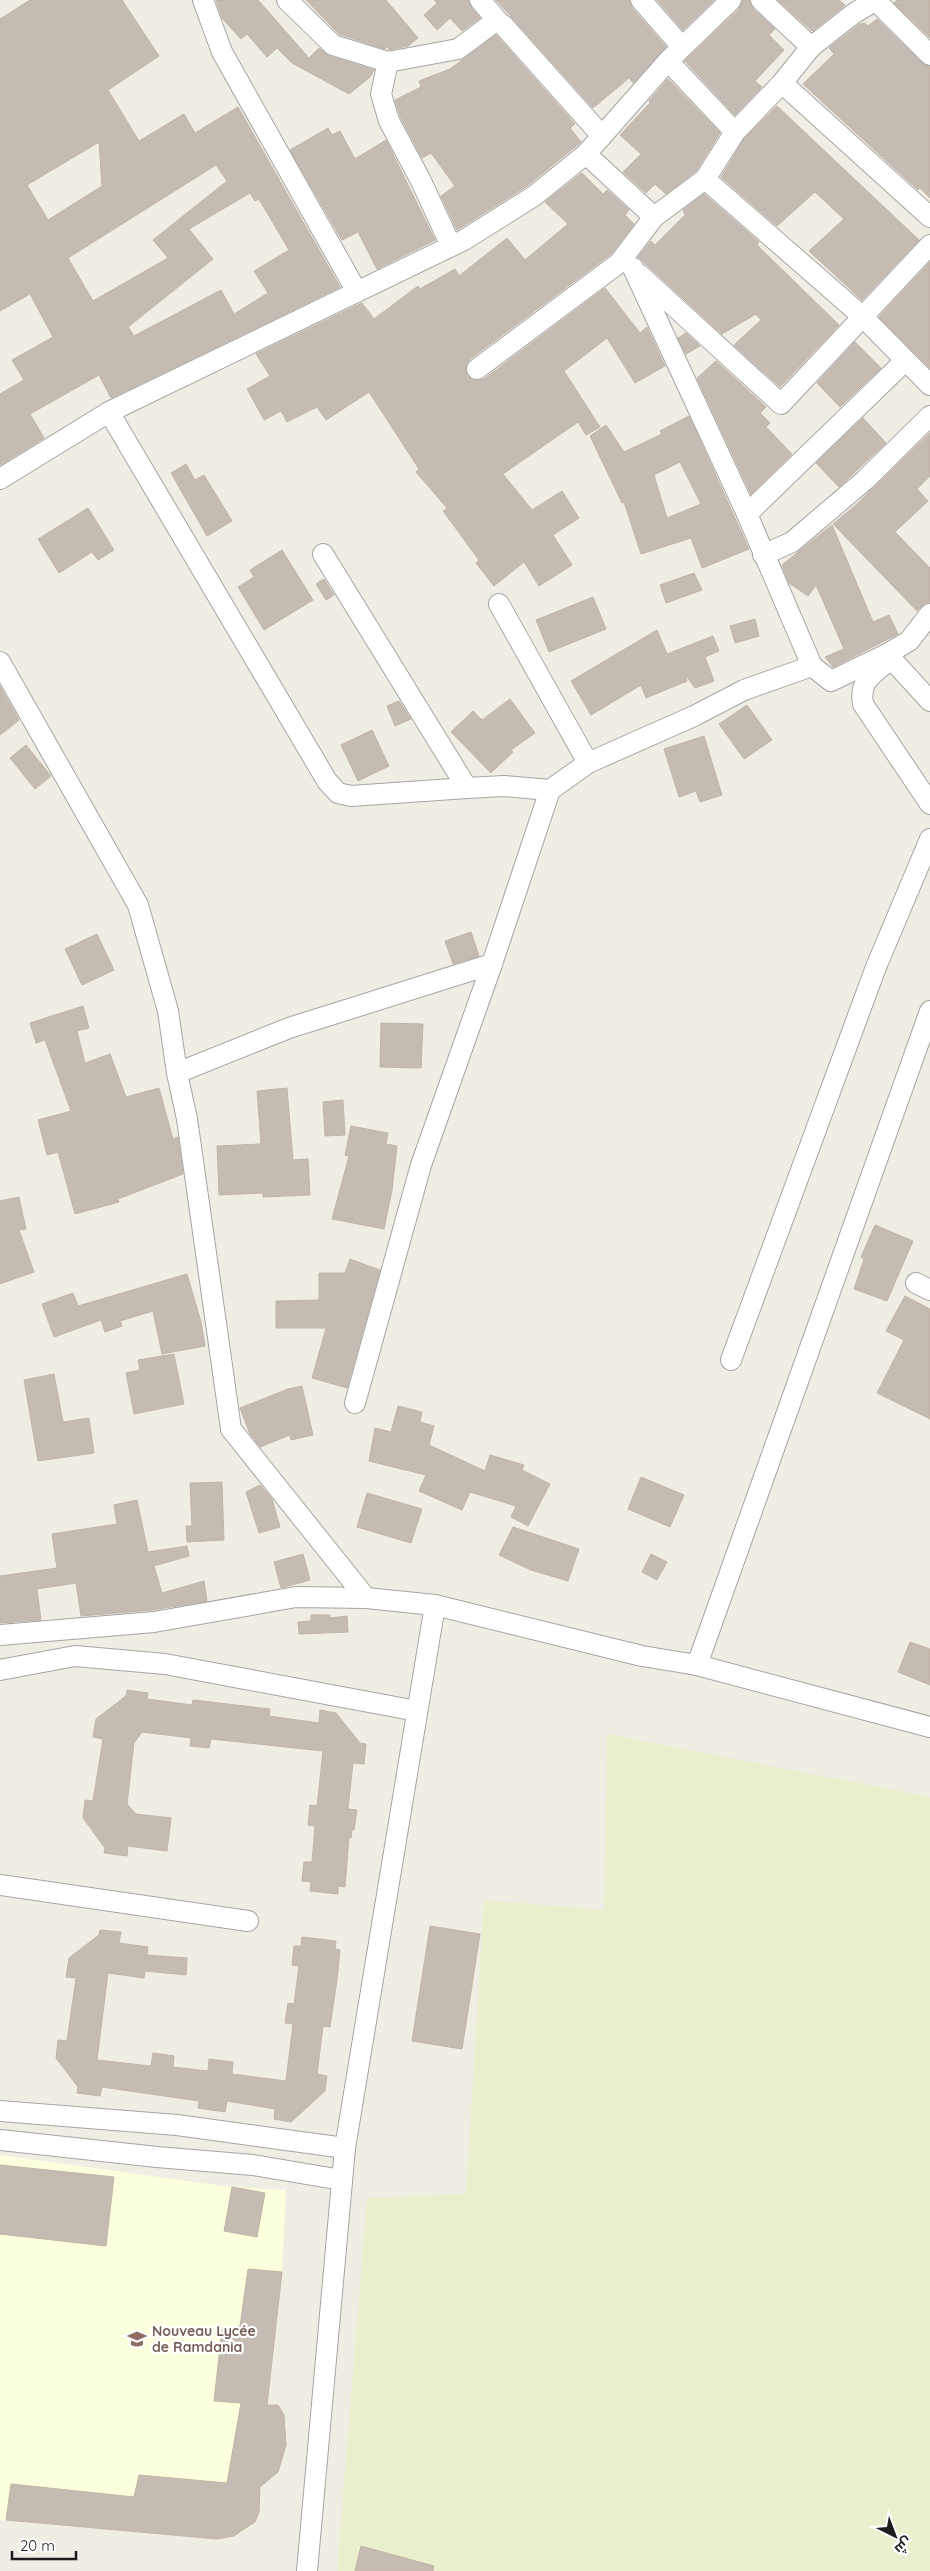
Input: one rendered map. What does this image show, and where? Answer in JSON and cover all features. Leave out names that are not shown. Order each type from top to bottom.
[{"type":"street","points":[[203,0],[222,52],[357,292]]},
{"type":"street","points":[[287,0],[333,45],[388,62],[458,49],[497,20],[480,0]]},
{"type":"street","points":[[641,0],[682,47]]},
{"type":"street","points":[[0,479],[109,412],[450,246],[534,196],[586,154],[668,61],[731,0]]},
{"type":"street","points":[[761,0],[811,46]]},
{"type":"street","points":[[477,369],[626,266],[654,217],[705,179],[736,132],[782,83],[811,46],[853,14],[875,0],[930,55]]},
{"type":"street","points":[[503,25],[602,136]]},
{"type":"street","points":[[668,61],[736,132]]},
{"type":"street","points":[[388,62],[381,94],[389,120],[421,181],[450,246]]},
{"type":"street","points":[[782,83],[930,217]]},
{"type":"street","points":[[586,154],[654,217]]},
{"type":"street","points":[[705,179],[862,316],[930,385]]},
{"type":"street","points":[[626,266],[781,404],[930,245]]},
{"type":"street","points":[[626,266],[746,514],[812,666],[832,681],[889,656]]},
{"type":"street","points":[[746,514],[905,361]]},
{"type":"street","points":[[109,412],[326,781],[338,793],[351,796],[504,786],[550,790]]},
{"type":"street","points":[[763,555],[792,542],[866,480],[930,416]]},
{"type":"street","points":[[322,554],[468,788]]},
{"type":"street","points":[[499,604],[588,763]]},
{"type":"street","points":[[930,614],[908,641],[889,656],[866,681],[861,690],[863,704],[930,804]]},
{"type":"street","points":[[889,656],[930,701]]},
{"type":"street","points":[[0,662],[138,905],[168,1012],[177,1073],[187,1119],[231,1429],[366,1598]]},
{"type":"street","points":[[355,1403],[421,1165],[492,964],[550,790],[588,763],[694,716],[744,690],[812,666]]},
{"type":"street","points":[[731,1360],[876,967],[930,839]]},
{"type":"street","points":[[177,1073],[289,1028],[492,964]]},
{"type":"street","points":[[697,1665],[930,1010]]},
{"type":"street","points":[[0,1635],[154,1622],[296,1597],[366,1598],[434,1605],[642,1656],[697,1665],[930,1728]]},
{"type":"street","points":[[306,2571],[345,2148],[434,1605]]},
{"type":"street","points":[[0,1670],[75,1656],[165,1664],[417,1711]]},
{"type":"street","points":[[0,1885],[248,1921]]},
{"type":"street","points":[[0,2112],[177,2125],[345,2148]]},
{"type":"street","points":[[0,2140],[253,2165],[342,2180]]},
{"type":"shaded area","points":[[607,1734],[930,1797],[930,2571],[337,2571],[367,2198],[466,2194],[484,1900],[604,1910]]},
{"type":"shaded area","name":"Nouveau Lycée de Ramdania","points":[[0,2155],[232,2187],[286,2190],[282,2272],[267,2405],[278,2405],[284,2415],[286,2445],[278,2472],[270,2479],[261,2479],[259,2512],[255,2522],[246,2530],[234,2536],[217,2539],[0,2520]]},
{"type":"building","points":[[30,0],[122,0],[159,56],[108,90],[139,141],[184,114],[195,133],[238,107],[340,287],[111,398],[99,375],[30,414],[44,438],[0,465],[0,394],[24,380],[12,360],[53,337],[30,294],[0,311],[0,19]],"holes":[[[99,142],[102,186],[48,220],[27,185]],[[216,165],[227,181],[153,240],[168,258],[93,301],[68,258]],[[250,193],[255,201],[259,199],[289,250],[254,271],[268,293],[234,314],[221,290],[134,336],[128,327],[213,259],[189,229]]]},
{"type":"building","points":[[216,0],[258,0],[309,58],[319,48],[329,56],[374,70],[370,77],[349,94],[292,63],[277,48],[267,57],[247,34],[241,39],[222,18]]},
{"type":"building","points":[[306,0],[386,0],[418,38],[408,46],[389,50],[387,46],[385,49],[339,34]]},
{"type":"building","points":[[434,0],[468,0],[480,18],[462,31],[450,18],[437,30],[424,15],[437,3]]},
{"type":"building","points":[[496,0],[629,0],[632,8],[666,47],[633,83],[629,78],[593,108]]},
{"type":"building","points":[[657,0],[714,0],[683,30]]},
{"type":"building","points":[[743,0],[749,0],[753,9],[775,29],[769,35],[784,50],[755,81],[762,87],[735,115],[685,61],[739,9]]},
{"type":"building","points":[[778,0],[839,0],[845,5],[812,31]]},
{"type":"building","points":[[897,0],[930,0],[930,38],[894,3]]},
{"type":"building","points":[[877,19],[922,63],[930,67],[930,198],[920,188],[918,190],[803,84],[834,54],[829,48],[860,24],[865,23],[868,26]]},
{"type":"building","points":[[496,35],[575,124],[570,128],[581,142],[527,186],[457,230],[441,196],[455,186],[431,153],[422,158],[400,116],[395,100],[421,87],[419,81],[450,69]]},
{"type":"building","points":[[668,79],[720,133],[696,171],[666,194],[655,184],[646,193],[623,172],[641,154],[620,135],[650,103],[649,101]]},
{"type":"building","points":[[777,106],[919,240],[862,300],[809,251],[844,219],[815,192],[777,226],[721,177],[744,139]]},
{"type":"building","points":[[328,128],[332,135],[340,131],[355,159],[386,140],[435,240],[377,269],[358,232],[342,240],[290,150]]},
{"type":"building","points":[[582,173],[603,194],[607,190],[629,210],[625,215],[634,224],[611,254],[470,359],[466,365],[467,376],[473,380],[484,379],[605,288],[640,333],[647,327],[665,366],[635,383],[607,338],[564,371],[600,427],[586,435],[578,422],[503,474],[532,510],[562,491],[579,518],[553,535],[572,565],[539,586],[524,562],[494,586],[476,563],[479,560],[443,511],[447,508],[416,472],[419,469],[369,392],[326,420],[317,407],[287,422],[281,411],[264,420],[247,389],[270,376],[256,354],[362,303],[374,319],[418,286],[420,289],[455,269],[459,276],[507,238],[525,260],[568,224],[545,202]]},
{"type":"building","points":[[704,194],[759,242],[757,245],[839,325],[780,387],[734,345],[761,320],[756,314],[722,334],[638,257],[651,241],[655,245],[685,215],[683,210]]},
{"type":"building","points":[[930,262],[930,368],[879,317]]},
{"type":"building","points":[[686,333],[700,346],[686,354],[678,338]]},
{"type":"building","points":[[855,342],[881,368],[840,407],[817,383]]},
{"type":"building","points":[[716,361],[766,407],[760,413],[770,423],[766,427],[792,454],[751,494],[697,378]]},
{"type":"building","points":[[689,416],[749,549],[702,568],[691,538],[641,554],[624,502],[622,503],[590,436],[606,425],[624,452],[662,434],[660,431]],"holes":[[[680,462],[701,504],[667,518],[654,475]]]},
{"type":"building","points":[[863,418],[886,443],[839,487],[816,463]]},
{"type":"building","points":[[930,433],[930,476],[917,489],[928,501],[895,532],[930,568],[930,602],[925,603],[917,611],[833,524],[856,505]]},
{"type":"building","points":[[186,464],[195,480],[204,475],[232,521],[207,536],[171,473]]},
{"type":"building","points":[[88,508],[114,550],[98,560],[92,552],[59,573],[38,539]]},
{"type":"building","points":[[832,525],[873,622],[889,615],[898,634],[833,667],[825,657],[844,649],[816,585],[808,596],[789,583],[782,565]]},
{"type":"building","points":[[282,550],[313,600],[264,630],[238,587],[254,577],[250,570]]},
{"type":"building","points":[[694,573],[702,590],[666,603],[660,585]]},
{"type":"building","points":[[324,579],[334,595],[326,600],[316,584]]},
{"type":"building","points":[[593,597],[606,629],[549,652],[536,620]]},
{"type":"building","points":[[755,619],[759,636],[735,643],[730,626]]},
{"type":"building","points":[[657,630],[667,654],[713,636],[719,651],[705,657],[714,681],[695,688],[685,674],[687,681],[646,698],[641,685],[591,715],[571,681]]},
{"type":"building","points":[[0,686],[19,720],[0,735]]},
{"type":"building","points":[[510,699],[535,733],[511,750],[513,752],[491,773],[451,732],[473,711],[482,720]]},
{"type":"building","points":[[399,701],[411,719],[395,726],[387,706]]},
{"type":"building","points":[[747,705],[772,740],[744,759],[719,724]]},
{"type":"building","points":[[372,730],[389,766],[358,781],[341,745]]},
{"type":"building","points":[[704,736],[722,795],[700,802],[696,791],[679,797],[664,749]]},
{"type":"building","points":[[26,745],[51,776],[35,789],[10,758]]},
{"type":"building","points":[[471,932],[479,956],[453,964],[445,941]]},
{"type":"building","points":[[97,934],[114,970],[82,985],[65,949]]},
{"type":"building","points":[[83,1006],[89,1028],[77,1031],[85,1063],[110,1054],[126,1097],[159,1088],[173,1139],[178,1137],[183,1174],[118,1199],[119,1202],[75,1214],[58,1152],[47,1155],[38,1120],[71,1111],[45,1040],[36,1043],[30,1023]]},
{"type":"building","points":[[381,1023],[423,1024],[421,1068],[380,1067]]},
{"type":"building","points":[[287,1088],[293,1160],[308,1159],[310,1195],[263,1197],[263,1193],[219,1195],[217,1146],[261,1144],[257,1091]]},
{"type":"building","points":[[343,1100],[345,1135],[325,1136],[323,1102]]},
{"type":"building","points":[[351,1126],[388,1133],[386,1144],[397,1146],[392,1190],[384,1229],[332,1219],[349,1156],[345,1155]]},
{"type":"building","points":[[19,1197],[26,1229],[19,1230],[34,1272],[0,1284],[0,1201]]},
{"type":"building","points":[[875,1225],[913,1241],[887,1301],[854,1289],[864,1259],[861,1257]]},
{"type":"building","points":[[350,1259],[380,1270],[347,1388],[312,1378],[326,1328],[276,1328],[276,1301],[319,1300],[319,1273],[345,1273]]},
{"type":"building","points":[[187,1274],[201,1322],[205,1346],[162,1354],[153,1311],[120,1321],[122,1326],[105,1332],[101,1320],[54,1337],[42,1304],[73,1293],[78,1306]]},
{"type":"building","points":[[905,1296],[930,1309],[930,1419],[877,1393],[904,1340],[886,1331]]},
{"type":"building","points":[[174,1354],[184,1404],[134,1414],[126,1373],[140,1370],[138,1360]]},
{"type":"building","points":[[54,1374],[63,1422],[89,1418],[94,1453],[38,1461],[24,1380]]},
{"type":"building","points":[[302,1386],[313,1435],[291,1440],[290,1435],[260,1447],[250,1434],[240,1408],[288,1389]]},
{"type":"building","points":[[398,1406],[422,1412],[420,1422],[434,1426],[429,1445],[485,1471],[490,1455],[524,1465],[522,1470],[550,1484],[528,1526],[511,1517],[516,1506],[470,1492],[462,1510],[419,1491],[426,1475],[369,1461],[375,1428],[391,1432]]},
{"type":"building","points":[[641,1477],[684,1495],[670,1527],[628,1509]]},
{"type":"building","points":[[222,1482],[224,1540],[187,1542],[186,1526],[192,1526],[190,1483]]},
{"type":"building","points":[[260,1485],[272,1499],[280,1527],[259,1533],[246,1492]]},
{"type":"building","points":[[367,1493],[422,1509],[411,1543],[357,1527]]},
{"type":"building","points":[[137,1500],[148,1552],[187,1546],[189,1556],[154,1566],[162,1593],[204,1581],[207,1601],[152,1610],[81,1616],[76,1583],[37,1589],[41,1620],[0,1623],[0,1576],[57,1568],[52,1534],[117,1524],[114,1505]]},
{"type":"building","points":[[513,1527],[579,1549],[568,1581],[531,1570],[499,1555]]},
{"type":"building","points":[[303,1554],[310,1580],[281,1588],[274,1562]]},
{"type":"building","points":[[651,1554],[667,1562],[657,1580],[642,1572]]},
{"type":"building","points":[[311,1615],[330,1615],[330,1618],[347,1616],[348,1632],[299,1634],[298,1622],[311,1621]]},
{"type":"building","points":[[910,1642],[930,1649],[930,1685],[898,1672]]},
{"type":"building","points":[[127,1690],[148,1693],[147,1699],[192,1705],[193,1700],[270,1709],[269,1716],[319,1723],[320,1710],[336,1713],[360,1743],[366,1744],[364,1764],[353,1763],[348,1809],[357,1810],[354,1830],[352,1829],[351,1838],[349,1837],[345,1887],[338,1886],[338,1894],[310,1891],[311,1882],[302,1881],[304,1862],[312,1862],[315,1826],[308,1825],[310,1805],[317,1806],[323,1751],[211,1739],[209,1748],[190,1746],[191,1738],[142,1732],[134,1743],[127,1804],[136,1814],[171,1818],[167,1851],[128,1846],[127,1856],[104,1853],[105,1848],[83,1818],[85,1800],[93,1801],[103,1739],[93,1737],[96,1719],[126,1696]]},
{"type":"building","points":[[430,1926],[480,1934],[462,2049],[412,2041]]},
{"type":"building","points":[[100,1930],[121,1932],[119,1943],[148,1947],[147,1955],[187,1958],[186,1975],[145,1971],[144,1978],[108,1973],[97,2060],[151,2066],[153,2053],[174,2056],[173,2067],[208,2071],[209,2059],[233,2062],[232,2074],[286,2081],[293,2024],[285,2023],[288,2003],[294,2004],[299,1966],[292,1965],[294,1946],[301,1946],[302,1937],[336,1941],[335,1949],[340,1950],[337,1980],[330,2027],[323,2026],[317,2074],[327,2076],[325,2091],[291,2122],[274,2119],[275,2109],[227,2101],[225,2112],[198,2108],[199,2101],[102,2087],[100,2096],[77,2093],[78,2087],[56,2058],[58,2040],[67,2041],[76,1978],[66,1977],[69,1958],[99,1935]]},
{"type":"building","points":[[0,2165],[114,2177],[106,2246],[0,2234]]},
{"type":"building","points":[[232,2187],[265,2193],[257,2237],[224,2231]]},
{"type":"building","points":[[248,2269],[282,2272],[267,2405],[278,2405],[284,2415],[286,2445],[278,2472],[260,2487],[259,2512],[255,2522],[234,2536],[217,2539],[6,2520],[11,2484],[134,2497],[139,2475],[227,2483],[241,2403],[214,2401],[222,2329],[240,2326]]},
{"type":"building","points":[[361,2546],[434,2566],[433,2571],[355,2571]]},
{"type":"place","name":"Nouveau Lycée de Ramdania","points":[[137,2339]]}]
